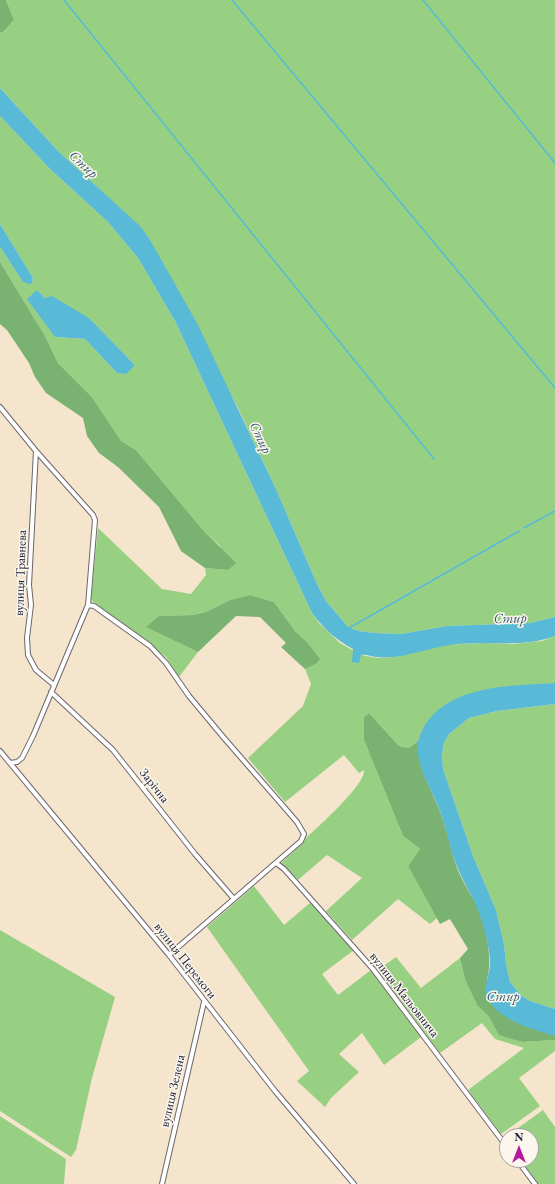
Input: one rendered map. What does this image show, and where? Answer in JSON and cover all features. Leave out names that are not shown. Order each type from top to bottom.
[{"type":"street","points":[[0,407],[36,452],[93,514],[95,520],[88,605],[22,758],[17,762],[10,763]]},
{"type":"street","name":"вулиця Травнева","points":[[36,452],[29,585],[30,613],[27,647],[31,663],[36,670],[54,685]]},
{"type":"street","points":[[88,605],[94,606],[150,646],[166,663],[189,696],[303,830],[304,834],[301,841],[169,955]]},
{"type":"street","name":"Зарічна","points":[[51,692],[113,750],[195,854],[234,899]]},
{"type":"street","name":"вулиця Перемоги","points":[[0,751],[169,955],[204,1002],[275,1091],[354,1184]]},
{"type":"street","name":"вулиця Мальовнича","points":[[276,863],[284,868],[373,969],[499,1136]]},
{"type":"street","name":"вулиця Зелена","points":[[162,1184],[204,1002]]},
{"type":"street","points":[[523,1168],[535,1184]]},
{"type":"green space","points":[[0,0],[6,0],[14,20],[2,33],[0,32]]},
{"type":"green space","points":[[6,0],[555,0],[555,617],[530,623],[447,626],[401,634],[359,631],[348,627],[326,601],[317,584],[276,489],[238,408],[149,238],[139,226],[59,152],[0,88],[0,32],[2,33],[14,20]]},
{"type":"green space","points":[[0,116],[50,169],[108,222],[138,258],[175,321],[312,613],[319,623],[340,643],[361,655],[377,658],[395,657],[442,645],[484,643],[512,644],[542,641],[555,636],[555,683],[498,688],[422,731],[418,741],[409,748],[399,746],[369,713],[364,717],[364,740],[403,836],[420,849],[408,866],[437,918],[430,924],[398,899],[352,940],[326,911],[362,878],[327,855],[298,880],[281,863],[350,795],[363,776],[364,770],[359,773],[344,755],[285,802],[248,758],[303,706],[311,684],[305,669],[316,664],[306,641],[295,631],[274,602],[250,595],[230,600],[206,612],[193,615],[159,616],[147,627],[198,652],[179,677],[166,657],[91,600],[98,528],[162,589],[191,594],[206,575],[205,568],[228,570],[220,546],[203,530],[136,450],[121,441],[92,397],[58,363],[45,336],[0,262],[0,247],[23,282],[32,283],[33,278],[0,224]],"holes":[[[37,290],[45,298],[89,318],[135,365],[117,373],[85,339],[55,337]]]},
{"type":"green space","points":[[0,262],[45,336],[58,363],[92,397],[121,441],[136,450],[203,530],[236,563],[228,570],[205,568],[181,551],[159,507],[118,467],[99,453],[87,436],[83,418],[46,393],[35,377],[29,363],[7,330],[0,324]]},
{"type":"green space","points":[[250,595],[274,602],[295,631],[306,641],[320,659],[316,664],[305,669],[281,647],[286,643],[260,617],[236,616],[198,652],[146,627],[159,616],[193,615],[206,612],[230,600]]},
{"type":"green space","points":[[555,704],[555,1009],[530,1001],[522,996],[510,982],[504,944],[496,910],[473,856],[443,769],[442,755],[444,743],[449,734],[469,718],[497,711]]},
{"type":"green space","points":[[369,713],[399,746],[409,748],[418,741],[418,750],[422,768],[442,816],[457,868],[478,908],[481,917],[489,950],[489,970],[487,979],[509,1019],[555,1036],[555,1040],[522,1042],[499,1035],[489,1017],[477,1005],[465,980],[460,958],[468,949],[450,919],[440,924],[408,866],[420,849],[403,836],[364,740],[364,717]]},
{"type":"green space","points":[[254,886],[284,925],[311,902],[354,950],[322,974],[338,995],[371,970],[421,1037],[384,1065],[362,1033],[339,1054],[359,1072],[331,1098],[325,1107],[297,1081],[309,1071],[207,927]]},
{"type":"green space","points":[[0,930],[115,997],[92,1078],[76,1150],[71,1157],[0,1111]]},
{"type":"green space","points":[[396,957],[421,988],[460,958],[465,980],[477,1005],[489,1017],[499,1034],[522,1042],[555,1040],[555,1051],[519,1078],[540,1106],[509,1128],[499,1128],[499,1131],[468,1090],[524,1048],[495,1039],[482,1023],[440,1053],[378,970]]},
{"type":"green space","points":[[543,1110],[555,1127],[555,1184],[538,1184],[526,1168],[539,1168],[539,1128],[518,1128]]},
{"type":"green space","points":[[0,1116],[66,1159],[64,1184],[0,1184]]},
{"type":"water","name":"Стир","points":[[0,88],[59,152],[140,226],[149,238],[198,325],[276,489],[317,584],[326,601],[348,627],[359,631],[401,634],[447,626],[530,623],[555,617],[555,636],[531,642],[470,643],[450,645],[394,657],[374,657],[361,655],[359,663],[352,662],[353,649],[331,634],[312,613],[175,321],[138,258],[108,222],[50,169],[0,116]]},
{"type":"water","points":[[0,224],[33,278],[32,283],[29,284],[23,282],[0,247]]},
{"type":"water","points":[[37,290],[45,298],[52,296],[89,318],[135,365],[126,374],[117,373],[85,339],[55,337],[27,299]]},
{"type":"water","name":"Стир","points":[[555,683],[555,704],[497,711],[469,718],[449,734],[444,743],[442,755],[443,769],[473,856],[496,910],[504,944],[510,982],[522,996],[530,1001],[555,1009],[555,1036],[519,1024],[502,1014],[489,1001],[486,986],[490,960],[489,948],[484,930],[477,907],[460,875],[455,862],[440,811],[422,769],[417,749],[422,731],[433,716],[446,704],[481,690],[519,685]]},
{"type":"waterway","points":[[64,0],[434,459]]},
{"type":"waterway","points":[[232,0],[555,388]]},
{"type":"waterway","points":[[423,0],[555,163]]},
{"type":"waterway","points":[[524,528],[555,511]]},
{"type":"waterway","points":[[349,628],[519,531]]}]
